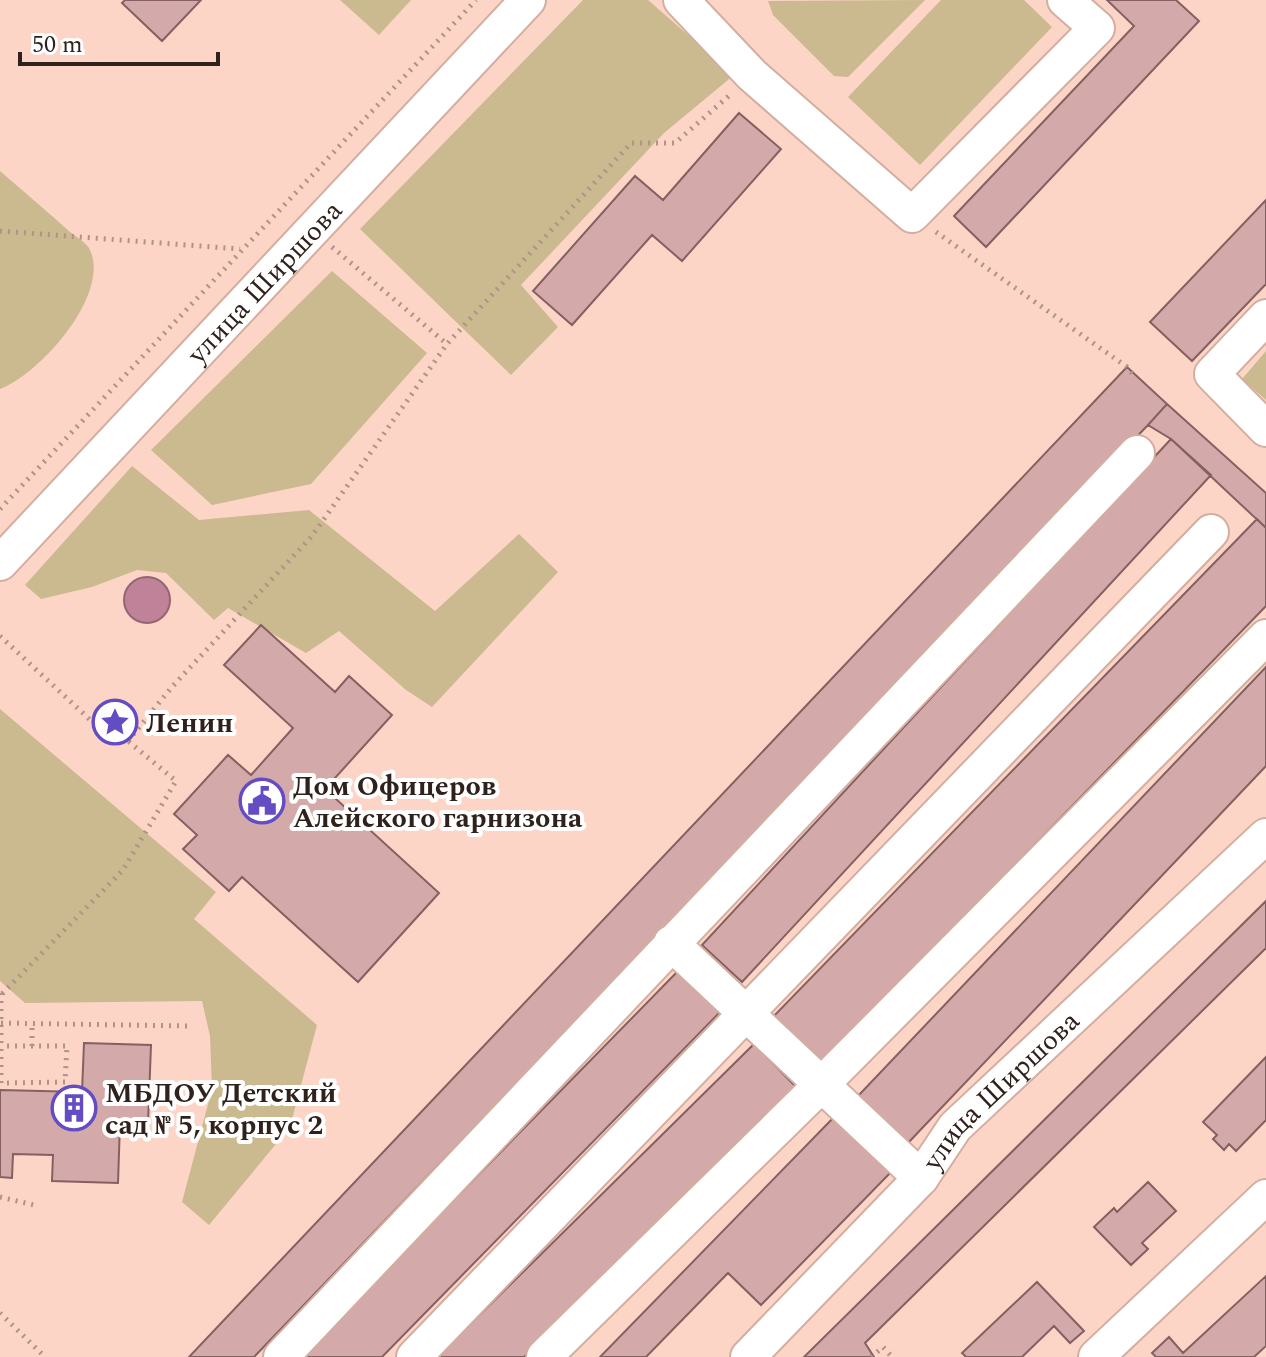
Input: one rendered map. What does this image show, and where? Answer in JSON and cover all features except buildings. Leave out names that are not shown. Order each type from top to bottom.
[{"type":"street","name":"улица Ширшова","points":[[0,563],[528,0]]},
{"type":"street","points":[[681,0],[752,75],[912,215],[1097,28],[1065,0]]},
{"type":"street","points":[[1266,317],[1212,374],[1266,429]]},
{"type":"street","points":[[281,1357],[1137,453]]},
{"type":"street","points":[[414,1357],[1211,532]]},
{"type":"street","points":[[544,1357],[821,1085],[1266,637]]},
{"type":"street","name":"улица Ширшова","points":[[748,1357],[921,1178],[955,1127],[1266,836]]},
{"type":"street","points":[[671,943],[921,1178]]},
{"type":"street","points":[[1096,1357],[1266,1197]]},
{"type":"path","points":[[0,509],[476,0]]},
{"type":"path","points":[[128,741],[171,688],[312,536],[447,344],[631,143],[675,143],[752,75]]},
{"type":"path","points":[[282,205],[447,344]]},
{"type":"path","points":[[912,215],[1127,367],[1135,377]]},
{"type":"path","points":[[0,231],[241,250]]},
{"type":"path","points":[[0,636],[100,729],[128,741],[176,781],[123,870],[1,993],[1,1083],[65,1082],[67,1046],[2,1046]]},
{"type":"path","points":[[1,1022],[192,1026]]},
{"type":"path","points":[[32,1023],[32,1046]]},
{"type":"path","points":[[0,1197],[34,1205]]},
{"type":"path","points":[[0,1313],[45,1357]]},
{"type":"path","points":[[871,1357],[883,1347],[892,1357]]},
{"type":"shaded area","points":[[340,0],[411,0],[379,35]]},
{"type":"shaded area","points":[[583,0],[648,0],[734,75],[664,133],[521,285],[558,327],[511,375],[360,229]]},
{"type":"shaded area","points":[[925,0],[848,77],[834,76],[773,15],[768,1]]},
{"type":"shaded area","points":[[941,0],[1024,0],[1052,27],[920,165],[848,97]]},
{"type":"shaded area","points":[[0,171],[89,248],[94,266],[91,287],[82,309],[68,330],[34,367],[0,389]]},
{"type":"shaded area","points":[[332,271],[427,353],[311,484],[212,505],[151,450]]},
{"type":"shaded area","points":[[1266,351],[1266,400],[1242,379]]},
{"type":"shaded area","points":[[132,466],[199,520],[309,510],[435,611],[519,534],[558,572],[432,707],[406,690],[339,631],[306,653],[228,608],[214,620],[166,573],[137,570],[92,587],[41,599],[25,585]]},
{"type":"shaded area","points":[[147,577],[163,584],[170,600],[163,616],[147,623],[131,616],[124,600],[131,584]]},
{"type":"shaded area","points":[[0,709],[216,892],[194,919],[317,1025],[290,1127],[209,1225],[182,1202],[212,1089],[210,1036],[202,1001],[25,1003],[0,981]]},
{"type":"place","name":"Ленин","points":[[115,722]]},
{"type":"place","name":"Дом Офицеров Алейского гарнизона","points":[[262,801]]},
{"type":"place","name":"МБДОУ Детский сад № 5, корпус 2","points":[[74,1108]]}]
